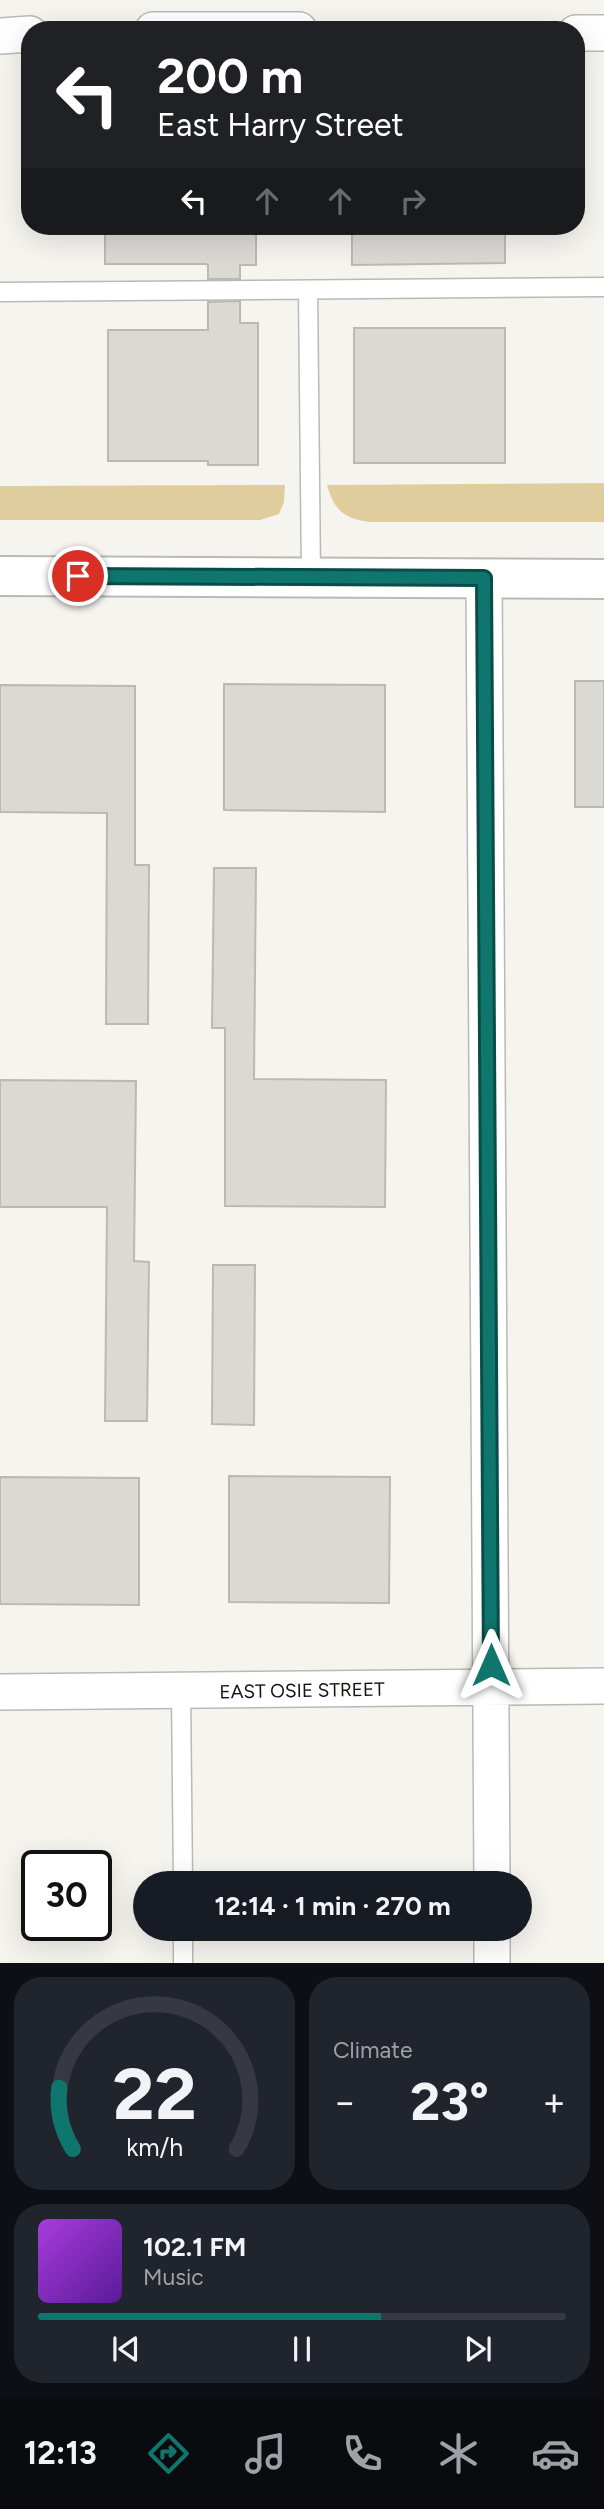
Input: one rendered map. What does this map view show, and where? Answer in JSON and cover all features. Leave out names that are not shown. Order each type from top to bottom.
[{"type":"main road","points":[[0,576],[604,579]]},
{"type":"street","points":[[170,19],[193,21]]},
{"type":"street","points":[[585,33],[604,33]]},
{"type":"street","points":[[0,36],[21,35]]},
{"type":"street","points":[[484,578],[492,1871]]},
{"type":"street","name":"EAST OSIE STREET","points":[[0,1692],[604,1686]]},
{"type":"street","points":[[492,1941],[492,1963]]},
{"type":"lane","points":[[0,292],[604,288]]},
{"type":"lane","points":[[308,290],[311,578]]},
{"type":"lane","points":[[181,1691],[183,1871]]},
{"type":"lane","points":[[183,1941],[183,1963]]},
{"type":"shaded area","points":[[604,483],[604,522],[370,522],[341,512],[327,485]]},
{"type":"shaded area","points":[[285,485],[284,502],[279,514],[260,520],[0,520],[0,486]]},
{"type":"building","points":[[105,235],[256,235],[256,265],[240,265],[240,279],[208,279],[206,264],[105,264]]},
{"type":"building","points":[[352,235],[505,235],[505,263],[352,265]]},
{"type":"building","points":[[240,301],[240,323],[258,323],[258,465],[208,465],[208,461],[108,461],[108,330],[208,330],[208,302]]},
{"type":"building","points":[[354,328],[505,328],[505,463],[354,463]]},
{"type":"building","points":[[575,681],[604,681],[604,807],[575,807]]},
{"type":"building","points":[[224,684],[385,685],[385,812],[224,810]]},
{"type":"building","points":[[0,685],[135,686],[135,865],[149,865],[148,1024],[106,1024],[107,813],[0,812]]},
{"type":"building","points":[[214,868],[256,868],[254,1079],[386,1080],[385,1207],[225,1206],[225,1028],[212,1028]]},
{"type":"building","points":[[0,1080],[136,1081],[134,1261],[149,1262],[147,1421],[105,1421],[107,1207],[0,1207]]},
{"type":"building","points":[[213,1265],[255,1265],[254,1425],[212,1424]]},
{"type":"building","points":[[229,1476],[390,1477],[389,1603],[229,1602]]},
{"type":"building","points":[[0,1477],[139,1478],[139,1605],[0,1604]]},
{"type":"route","points":[[78,576],[484,578],[491,1665]]}]
